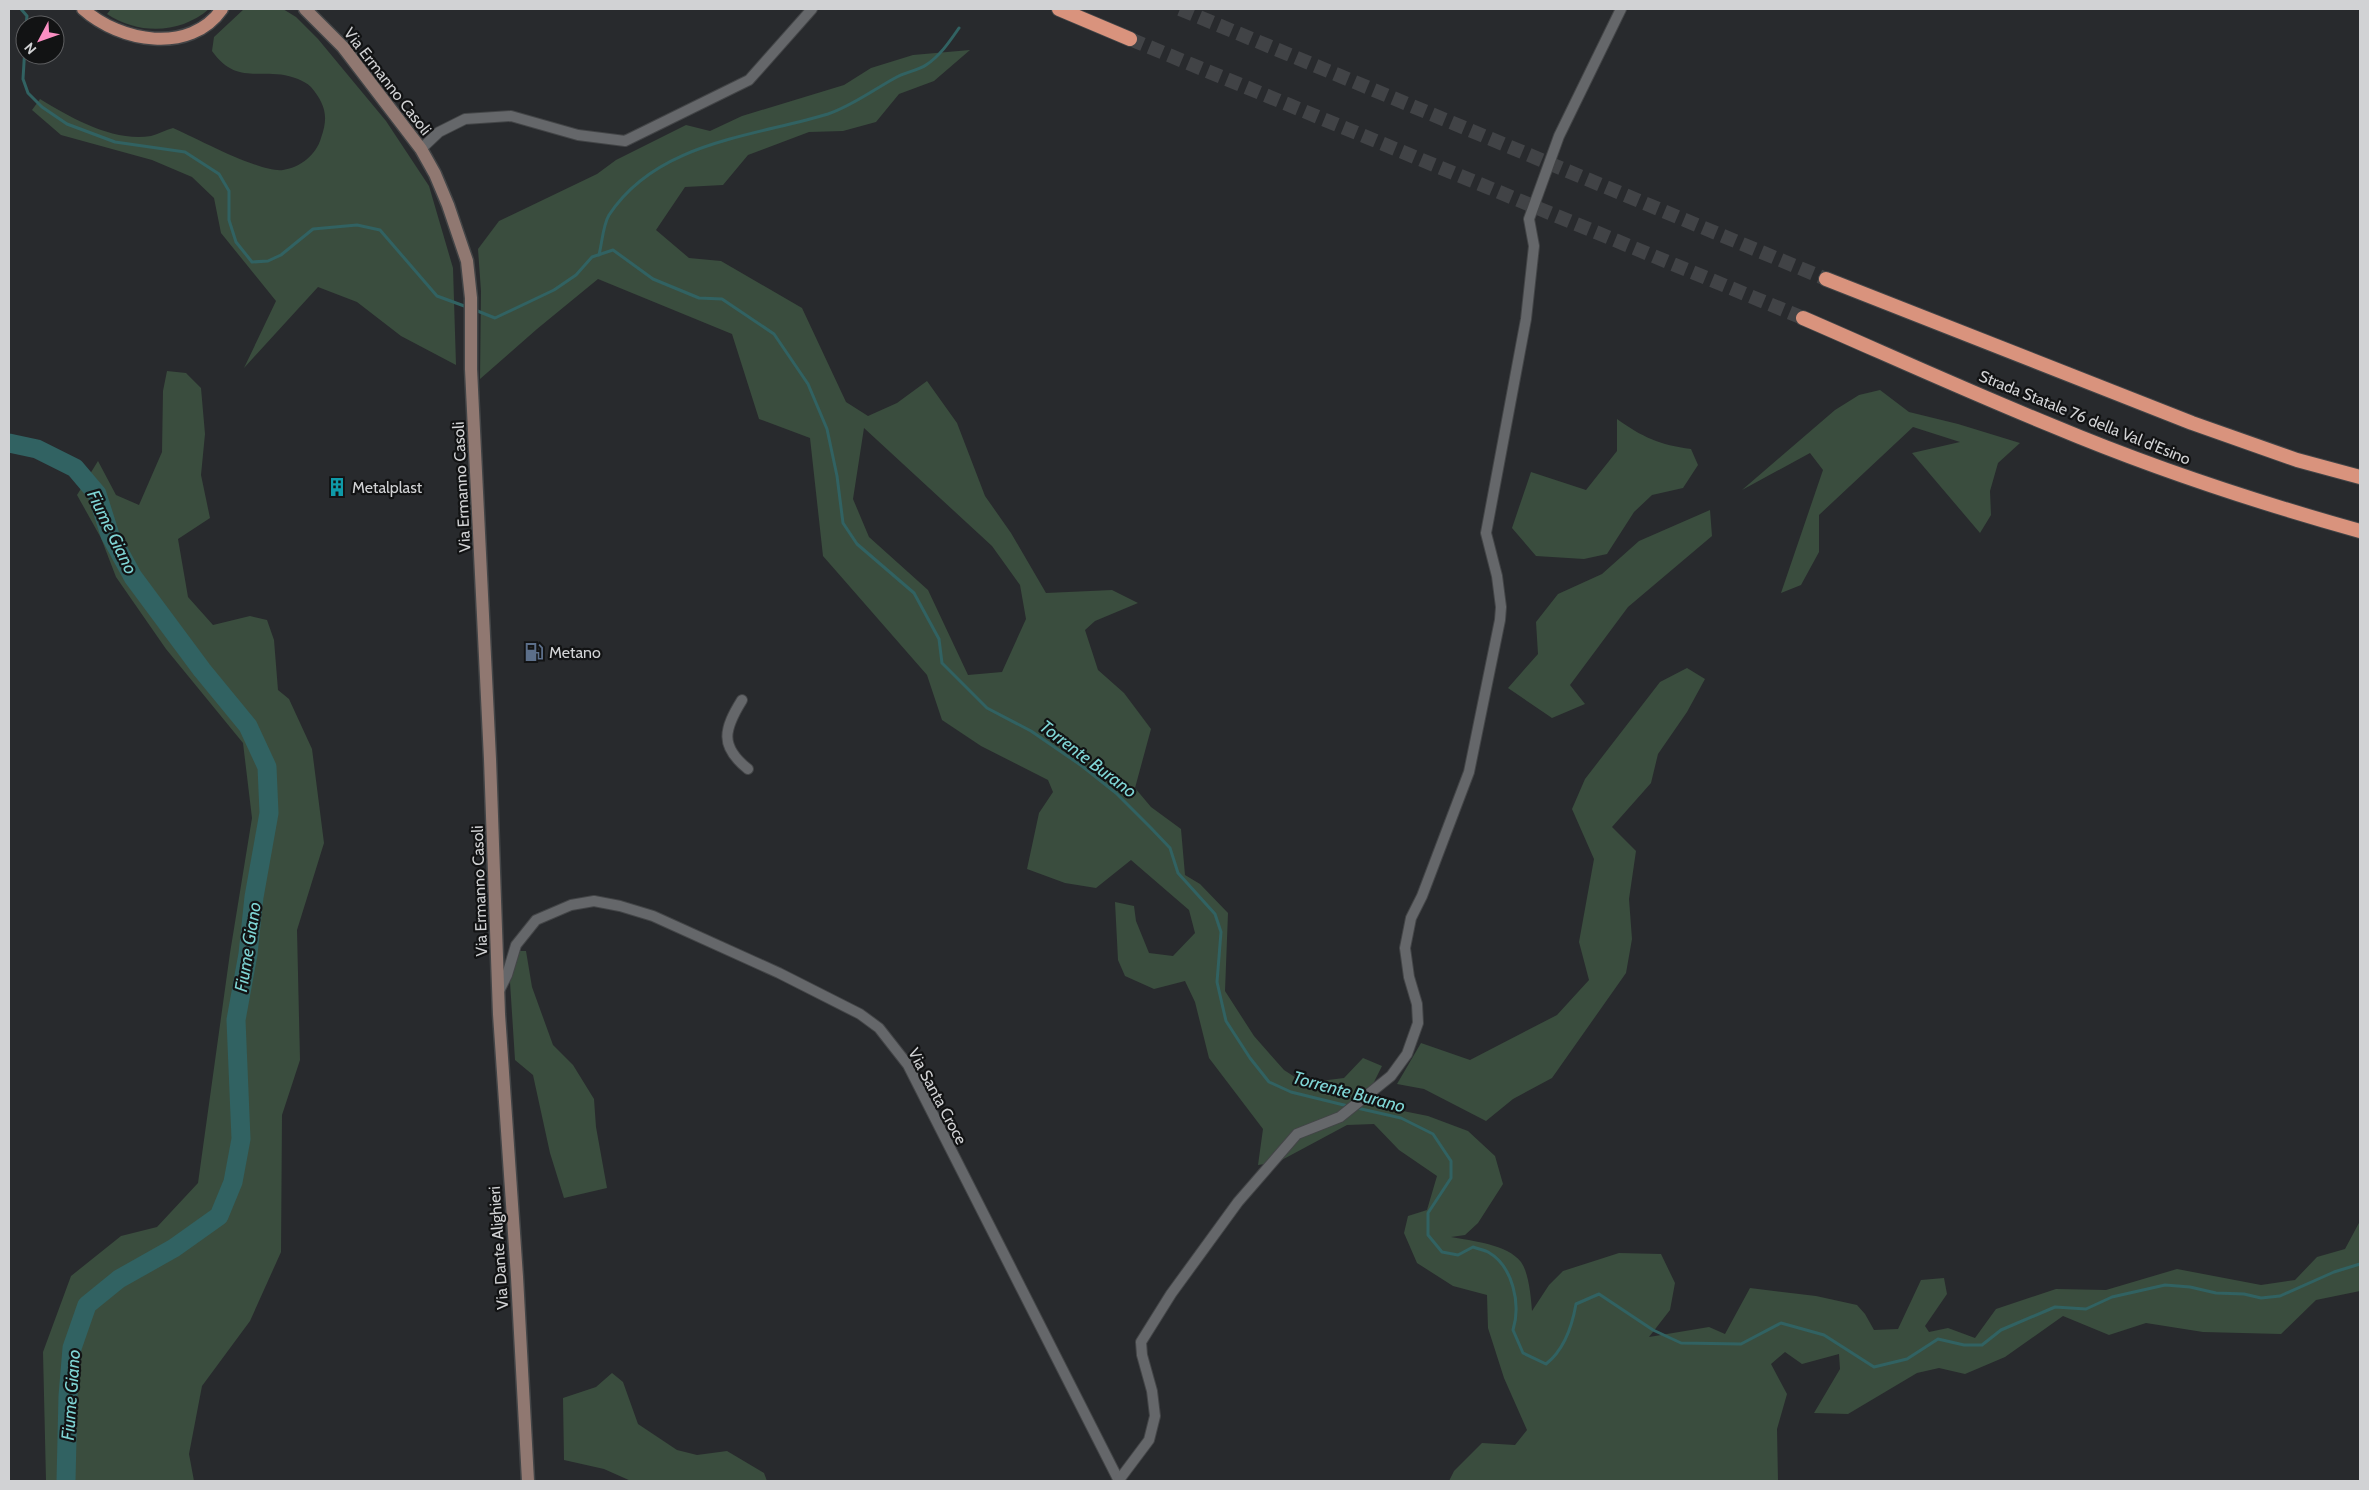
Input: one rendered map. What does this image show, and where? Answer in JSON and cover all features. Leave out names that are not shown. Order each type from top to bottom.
[{"type":"highway","points":[[1059,9],[1130,39]]},
{"type":"highway","name":"Strada Statale 76 della Val d'Esino","points":[[1826,278],[2192,423],[2297,460],[2360,477]]},
{"type":"highway","name":"Strada Statale 76 della Val d'Esino","points":[[1803,318],[2062,430],[2180,475],[2275,507],[2360,531]]},
{"type":"main road","name":"Via Ermanno Casoli","points":[[305,9],[343,46],[421,149],[435,174],[467,261],[471,298],[471,369],[490,759],[499,1014]]},
{"type":"main road","points":[[84,10],[111,29],[137,37],[156,39],[179,36],[209,24],[222,11]]},
{"type":"main road","name":"Via Dante Alighieri","points":[[499,1014],[517,1277],[528,1481]]},
{"type":"street","points":[[421,149],[439,132],[465,119],[512,116],[578,135],[625,141],[749,80],[812,9]]},
{"type":"street","points":[[1119,1481],[1150,1440],[1155,1416],[1152,1391],[1142,1355],[1141,1342],[1171,1294],[1238,1202],[1296,1134],[1340,1117],[1392,1076],[1406,1054],[1418,1024],[1417,1004],[1409,977],[1405,948],[1411,918],[1422,896],[1469,772],[1497,642],[1501,607],[1497,576],[1486,533],[1526,319],[1534,246],[1529,219],[1559,136],[1620,9]]},
{"type":"street","points":[[742,700],[728,722],[727,736],[728,747],[734,757],[748,769]]},
{"type":"street","name":"Via Santa Croce","points":[[499,991],[507,975],[516,945],[536,920],[571,905],[594,901],[620,906],[653,916],[778,973],[860,1014],[879,1028],[908,1065],[1119,1481]]},
{"type":"green space","points":[[111,9],[209,9],[185,23],[159,29],[132,26],[119,21],[107,14]]},
{"type":"green space","points":[[244,9],[283,9],[296,17],[318,39],[386,121],[429,186],[453,268],[456,365],[401,336],[357,302],[318,287],[244,368],[276,301],[221,233],[214,198],[192,177],[152,160],[61,135],[32,110],[40,99],[79,121],[107,132],[137,137],[151,136],[173,128],[228,154],[259,166],[283,170],[296,166],[312,155],[319,144],[325,123],[324,111],[320,99],[306,83],[286,75],[252,74],[232,69],[212,51],[214,37]]},
{"type":"green space","points":[[970,50],[934,81],[899,94],[876,122],[843,131],[809,132],[748,155],[723,185],[685,187],[656,230],[689,258],[721,261],[802,308],[846,402],[868,416],[897,403],[927,381],[957,423],[985,496],[1011,533],[1046,593],[1112,590],[1138,603],[1095,621],[1085,630],[1098,670],[1124,693],[1151,729],[1135,788],[1151,807],[1181,829],[1185,875],[1200,884],[1228,913],[1225,991],[1254,1036],[1284,1070],[1304,1083],[1344,1078],[1363,1058],[1382,1066],[1372,1086],[1368,1104],[1428,1116],[1468,1131],[1495,1156],[1503,1184],[1478,1223],[1465,1235],[1451,1237],[1489,1244],[1515,1256],[1521,1262],[1526,1272],[1532,1311],[1549,1285],[1563,1271],[1619,1253],[1661,1254],[1675,1283],[1670,1310],[1649,1337],[1709,1327],[1725,1334],[1750,1288],[1816,1296],[1857,1305],[1865,1314],[1874,1330],[1898,1329],[1921,1280],[1944,1278],[1947,1294],[1925,1326],[1929,1332],[1948,1328],[1975,1338],[1996,1309],[2056,1289],[2106,1290],[2177,1269],[2261,1285],[2295,1280],[2317,1257],[2345,1249],[2360,1221],[2360,1291],[2316,1300],[2281,1334],[2203,1332],[2146,1323],[2109,1335],[2063,1316],[2005,1357],[1965,1374],[1939,1368],[1917,1373],[1848,1414],[1814,1413],[1840,1369],[1839,1354],[1802,1364],[1785,1352],[1771,1364],[1787,1394],[1777,1429],[1778,1481],[1449,1481],[1454,1471],[1482,1443],[1515,1445],[1527,1430],[1504,1378],[1488,1328],[1487,1295],[1453,1286],[1417,1263],[1404,1233],[1408,1216],[1427,1210],[1437,1176],[1399,1150],[1374,1124],[1347,1125],[1278,1162],[1258,1165],[1263,1129],[1209,1058],[1195,1002],[1185,981],[1154,989],[1125,976],[1118,960],[1115,902],[1134,906],[1136,921],[1149,953],[1173,956],[1195,933],[1189,910],[1131,860],[1096,888],[1065,883],[1027,869],[1039,813],[1053,792],[1048,780],[981,746],[942,720],[927,675],[823,556],[810,438],[759,419],[732,334],[598,279],[480,379],[481,291],[478,249],[499,221],[597,174],[616,160],[686,125],[710,131],[742,116],[844,85],[871,68],[913,55]],"holes":[[[864,428],[992,546],[1020,585],[1026,619],[1002,672],[968,675],[928,590],[869,537],[853,499]]]},
{"type":"green space","points":[[167,371],[186,373],[201,388],[205,434],[201,475],[210,518],[178,539],[188,597],[213,625],[250,616],[267,620],[274,640],[278,690],[289,699],[312,749],[324,843],[297,930],[300,1060],[282,1115],[281,1252],[250,1321],[202,1386],[189,1454],[194,1481],[46,1481],[43,1352],[71,1276],[121,1236],[157,1227],[198,1183],[230,953],[252,818],[243,743],[166,649],[116,577],[101,538],[77,495],[98,461],[116,495],[139,505],[162,452],[163,391]]},
{"type":"green space","points":[[1880,390],[1909,412],[1958,424],[2020,443],[1998,463],[1990,491],[1991,515],[1980,533],[1912,453],[1960,442],[1913,427],[1819,515],[1819,552],[1801,585],[1781,593],[1823,470],[1810,453],[1742,490],[1835,410],[1859,395]]},
{"type":"green space","points":[[1617,419],[1652,439],[1691,449],[1698,465],[1683,488],[1652,495],[1634,512],[1607,554],[1584,559],[1536,556],[1512,528],[1531,472],[1586,490],[1617,451]]},
{"type":"green space","points":[[1710,510],[1712,536],[1628,607],[1570,685],[1585,704],[1552,718],[1508,688],[1538,654],[1536,622],[1558,594],[1602,574],[1639,541]]},
{"type":"green space","points":[[1687,668],[1705,679],[1687,712],[1658,754],[1651,783],[1612,827],[1636,851],[1629,899],[1632,939],[1626,973],[1552,1078],[1513,1099],[1486,1121],[1424,1089],[1397,1084],[1421,1043],[1470,1060],[1557,1015],[1589,980],[1579,942],[1594,859],[1572,809],[1585,779],[1660,682]]},
{"type":"green space","points":[[508,951],[526,951],[532,987],[553,1045],[573,1065],[594,1099],[596,1127],[607,1188],[564,1198],[550,1153],[533,1075],[515,1060]]},
{"type":"green space","points":[[612,1373],[623,1382],[638,1424],[677,1450],[697,1455],[727,1451],[764,1473],[767,1481],[631,1481],[604,1469],[564,1460],[563,1398],[596,1387]]},
{"type":"waterway","name":"Torrente Burano","points":[[21,9],[26,15]]},
{"type":"waterway","points":[[599,255],[609,215],[629,191],[653,172],[679,157],[708,146],[828,114],[846,107],[899,76],[926,65],[940,53],[959,28]]},
{"type":"waterway","name":"Torrente Burano","points":[[24,65],[23,79],[28,93],[42,107],[67,124],[115,142],[185,152],[219,174],[229,191],[229,220],[236,242],[252,262],[268,261],[281,255],[313,229],[357,225],[380,230],[437,296],[467,307]]},
{"type":"waterway","name":"Torrente Burano","points":[[475,310],[495,318],[554,290],[576,275],[592,257],[613,250],[653,279],[699,298],[722,299],[774,334],[808,384],[827,429],[837,476],[843,523],[857,544],[914,593],[939,639],[942,663],[987,708],[1031,731],[1082,766],[1116,793],[1170,848],[1178,873],[1215,914],[1221,932],[1217,982],[1226,1021],[1250,1058],[1269,1082],[1291,1092],[1348,1106]]},
{"type":"waterway","name":"Fiume Giano","points":[[9,443],[37,449],[75,468],[97,494],[110,535],[133,577],[202,670],[248,726],[267,767],[269,813],[254,897],[248,954],[236,1020],[241,1139],[233,1182],[219,1216],[174,1248],[119,1279],[87,1305],[72,1348],[68,1396],[66,1481]]},
{"type":"waterway","name":"Torrente Burano","points":[[1357,1108],[1401,1118],[1433,1134],[1451,1161],[1451,1178],[1428,1213],[1428,1235],[1442,1252],[1458,1255],[1473,1247],[1488,1252],[1497,1258],[1504,1266],[1513,1286],[1516,1309],[1513,1330],[1523,1353],[1546,1364],[1562,1345],[1572,1321],[1576,1304],[1599,1294],[1653,1330],[1681,1343],[1741,1344],[1781,1323],[1824,1335],[1874,1367],[1907,1359],[1938,1339],[1964,1345],[1982,1345],[2001,1330],[2055,1307],[2086,1309],[2112,1297],[2165,1285],[2190,1287],[2216,1293],[2244,1294],[2261,1298],[2280,1296],[2334,1272],[2360,1264]]},
{"type":"tunnel","points":[[1180,9],[1826,279]]},
{"type":"tunnel","points":[[1130,39],[1803,318]]},
{"type":"place","name":"Metalplast","points":[[337,487]]},
{"type":"place","name":"Metano","points":[[534,652]]}]
